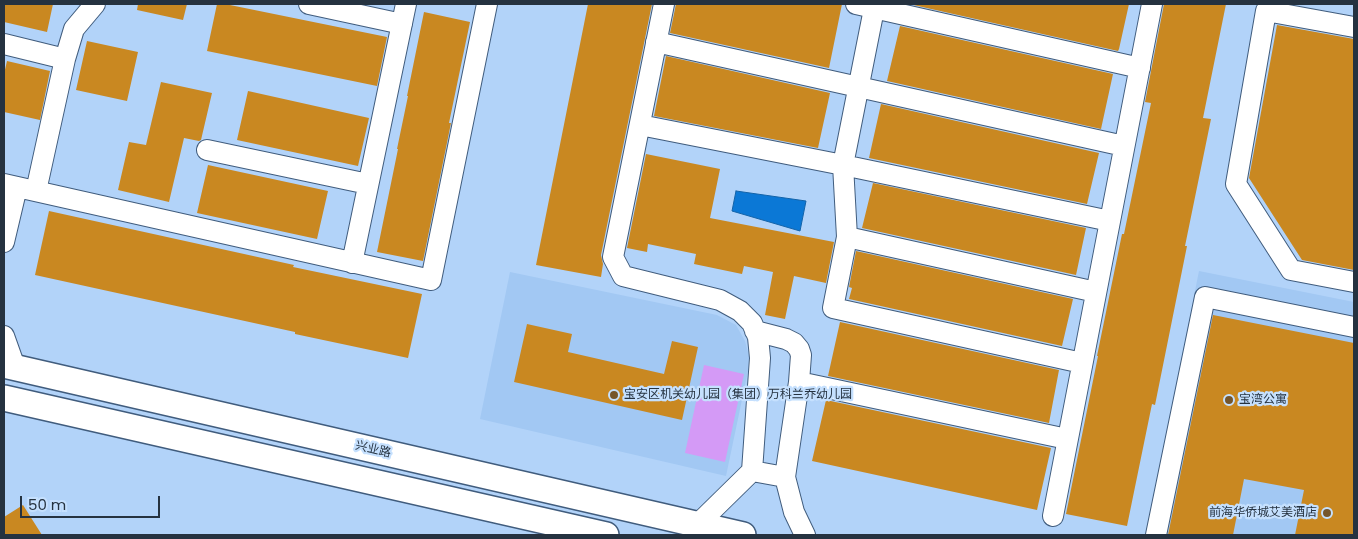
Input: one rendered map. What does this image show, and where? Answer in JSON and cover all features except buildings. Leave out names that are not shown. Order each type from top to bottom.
[{"type":"main road","name":"兴业路","points":[[9,366],[742,535]]},
{"type":"main road","points":[[4,398],[606,535]]},
{"type":"lane","points":[[4,242],[19,187],[74,29],[95,4]]},
{"type":"lane","points":[[308,4],[402,24]]},
{"type":"lane","points":[[352,262],[406,4]]},
{"type":"lane","points":[[19,187],[431,280],[487,4]]},
{"type":"lane","points":[[664,4],[613,257],[622,276],[720,300],[740,311],[752,323],[758,337],[760,358],[752,471],[697,525]]},
{"type":"lane","points":[[1053,516],[1152,4]]},
{"type":"lane","points":[[1082,362],[833,308],[847,237],[843,165],[859,87],[869,5],[1140,68]]},
{"type":"lane","points":[[1354,27],[1266,11],[1236,184],[1291,270],[1354,282]]},
{"type":"lane","points":[[656,42],[1124,146]]},
{"type":"lane","points":[[4,44],[65,59]]},
{"type":"lane","points":[[640,125],[843,165],[1110,222]]},
{"type":"lane","points":[[207,150],[368,184]]},
{"type":"lane","points":[[847,237],[1096,292]]},
{"type":"lane","points":[[1156,535],[1205,297],[1354,327]]},
{"type":"lane","points":[[755,331],[794,343],[801,355],[799,382],[784,477],[794,512],[805,535]]},
{"type":"lane","points":[[4,336],[9,366]]},
{"type":"lane","points":[[799,382],[1067,439]]},
{"type":"lane","points":[[752,471],[784,477]]},
{"type":"shaded area","points":[[1199,271],[1354,302],[1354,535],[1146,535]]},
{"type":"shaded area","name":"宝安区机关幼儿园（集团）万科兰乔幼儿园","points":[[510,272],[717,315],[736,325],[745,341],[749,356],[748,371],[726,476],[480,419]]},
{"type":"shaded area","points":[[704,365],[744,374],[725,462],[685,453]]},
{"type":"water","points":[[736,191],[806,201],[800,231],[732,211]]},
{"type":"place","name":"宝安区机关幼儿园（集团）万科兰乔幼儿园","points":[[614,395]]},
{"type":"place","name":"宝湾公寓","points":[[1229,400]]},
{"type":"place","name":"前海华侨城艾美酒店","points":[[1327,513]]}]
